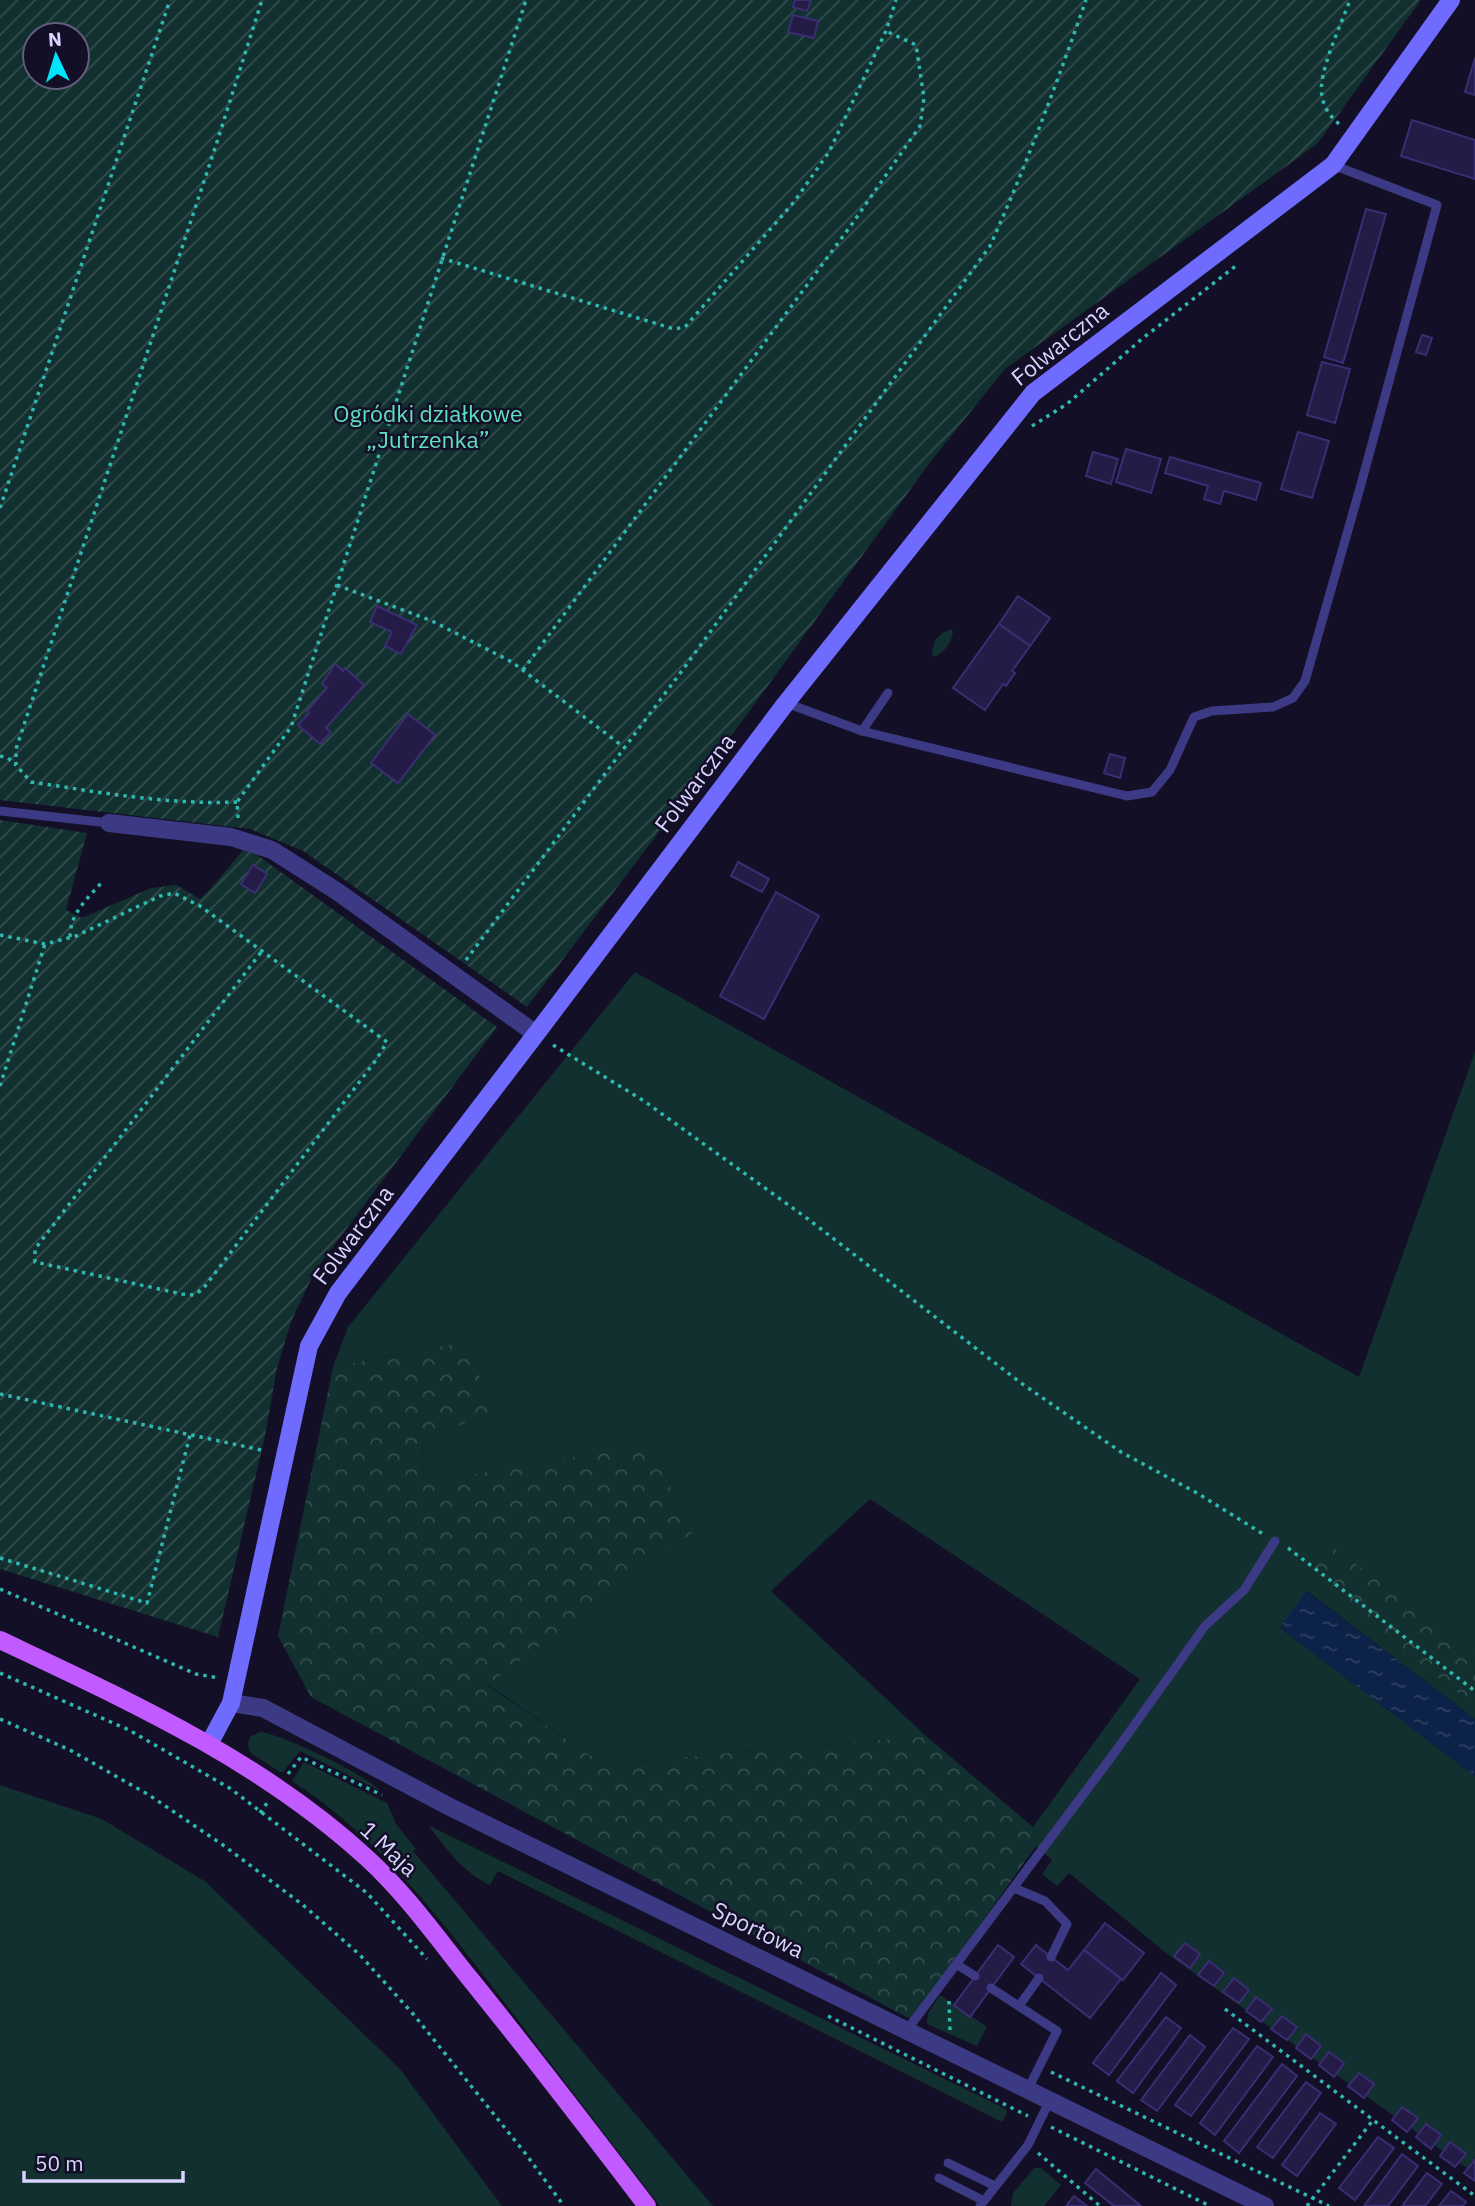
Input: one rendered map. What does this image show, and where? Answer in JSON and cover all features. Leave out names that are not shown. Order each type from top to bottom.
[{"type":"main road","name":"1 Maja","points":[[0,1640],[125,1699],[209,1744],[278,1788],[368,1859],[410,1902],[647,2206]]},
{"type":"street","name":"Folwarczna","points":[[209,1744],[231,1703],[309,1346],[338,1293],[786,703],[1032,393],[1334,165],[1451,0]]},
{"type":"street","points":[[109,823],[237,838],[272,850],[338,892],[536,1034]]},
{"type":"street","name":"Sportowa","points":[[231,1703],[263,1708],[450,1807],[1265,2206]]},
{"type":"lane","points":[[786,703],[862,731],[1127,796],[1152,792],[1170,770],[1194,717],[1212,711],[1273,707],[1293,698],[1305,681],[1437,205],[1334,165]]},
{"type":"lane","points":[[862,731],[888,693]]},
{"type":"lane","points":[[0,811],[109,823]]},
{"type":"lane","points":[[907,2030],[1205,1626],[1244,1590],[1275,1541]]},
{"type":"lane","points":[[1014,1888],[1045,1901],[1068,1924],[1051,1957]]},
{"type":"lane","points":[[957,1964],[975,1976]]},
{"type":"lane","points":[[1019,2006],[1039,1978]]},
{"type":"lane","points":[[991,1988],[1057,2031],[1028,2090]]},
{"type":"lane","points":[[939,2178],[982,2204],[1028,2145],[1050,2100]]},
{"type":"lane","points":[[948,2163],[995,2186]]},
{"type":"path","points":[[0,508],[170,0]]},
{"type":"path","points":[[16,765],[16,749],[262,0]]},
{"type":"path","points":[[237,838],[237,802],[291,727],[526,0]]},
{"type":"path","points":[[442,258],[674,329],[685,327],[793,202],[829,152],[886,31],[896,0]]},
{"type":"path","points":[[454,975],[625,748],[990,246],[1017,187],[1086,0]]},
{"type":"path","points":[[1350,0],[1322,78],[1321,95],[1329,115],[1353,136]]},
{"type":"path","points":[[523,670],[852,225],[920,126],[924,98],[916,46],[886,31]]},
{"type":"path","points":[[1029,428],[1068,404],[1143,338],[1237,265]]},
{"type":"path","points":[[337,585],[432,621],[512,662],[625,748]]},
{"type":"path","points":[[0,756],[8,758],[31,782],[139,799],[237,802]]},
{"type":"path","points":[[70,938],[70,926],[75,914],[103,881]]},
{"type":"path","points":[[0,935],[45,944],[70,938],[160,896],[174,893],[200,906],[262,951],[387,1042],[203,1289],[194,1295],[35,1262],[35,1249],[262,951]]},
{"type":"path","points":[[0,1086],[45,944]]},
{"type":"path","points":[[536,1034],[655,1108],[808,1219],[1021,1383],[1121,1452],[1198,1493],[1292,1550],[1475,1691]]},
{"type":"path","points":[[0,1394],[285,1456]]},
{"type":"path","points":[[0,1559],[147,1603],[190,1435]]},
{"type":"path","points":[[0,1589],[197,1674],[236,1680]]},
{"type":"path","points":[[0,1673],[129,1730],[231,1789],[367,1893],[430,1961]]},
{"type":"path","points":[[0,1719],[70,1750],[149,1795],[223,1845],[303,1905],[360,1955],[414,2015],[564,2206]]},
{"type":"path","points":[[278,1788],[301,1757],[393,1800]]},
{"type":"path","points":[[933,2068],[950,2030],[948,1976]]},
{"type":"path","points":[[1225,2009],[1475,2196]]},
{"type":"path","points":[[1039,2067],[1329,2206]]},
{"type":"path","points":[[1307,2206],[1373,2120]]},
{"type":"path","points":[[1028,2145],[1097,2205]]},
{"type":"green space","name":"Ogródki działkowe „Jutrzenka”","points":[[0,0],[1421,0],[1317,144],[1005,369],[931,461],[732,735],[527,1007],[303,851],[250,829],[0,800]]},
{"type":"green space","points":[[951,629],[953,631],[949,643],[935,657],[932,654],[935,641]]},
{"type":"green space","points":[[0,820],[87,833],[66,910],[82,918],[151,888],[176,885],[200,899],[244,849],[257,855],[497,1027],[315,1271],[291,1322],[277,1368],[265,1436],[218,1637],[0,1569]]},
{"type":"green space","points":[[635,972],[1359,1377],[1475,1052],[1475,1719],[1307,1591],[1280,1628],[1475,1776],[1475,2174],[1166,1953],[1069,1873],[1057,1886],[1042,1874],[1052,1860],[1036,1846],[1033,1827],[1140,1679],[870,1499],[771,1591],[926,1736],[603,1764],[487,1684],[695,1531],[424,1484],[422,1442],[468,1341],[333,1367],[348,1327]]},
{"type":"green space","points":[[468,1341],[491,1411],[422,1442],[424,1483],[646,1445],[695,1531],[487,1685],[603,1764],[926,1736],[1033,1827],[1036,1846],[912,2020],[311,1697],[278,1636],[333,1367]]},
{"type":"green space","points":[[1325,1542],[1475,1650],[1475,1705],[1309,1580]]},
{"type":"green space","points":[[260,1732],[323,1756],[359,1775],[380,1791],[300,1751],[283,1772],[280,1772],[249,1750],[251,1736]]},
{"type":"green space","points":[[304,1762],[387,1803],[396,1824],[416,1849],[413,1851],[713,2206],[660,2206],[460,1945],[410,1885],[355,1829],[292,1781]]},
{"type":"green space","points":[[0,1785],[102,1819],[206,1882],[400,2069],[502,2206],[0,2206]]},
{"type":"green space","points":[[428,1825],[1006,2109],[1002,2122],[498,1871],[490,1885],[463,1866]]},
{"type":"green space","points":[[940,1995],[987,2027],[977,2046],[927,2024],[928,2013]]},
{"type":"green space","points":[[1034,2168],[1041,2168],[1061,2185],[1044,2206],[1011,2206],[1013,2193]]},
{"type":"water","points":[[1306,1591],[1475,1719],[1475,1776],[1280,1628]]},
{"type":"building","points":[[795,0],[811,0],[807,11],[793,7]]},
{"type":"building","points":[[793,15],[818,21],[814,38],[788,32]]},
{"type":"building","points":[[1475,58],[1475,95],[1465,92]]},
{"type":"building","points":[[1412,120],[1475,140],[1475,179],[1401,156]]},
{"type":"building","points":[[1366,209],[1386,214],[1343,363],[1324,357]]},
{"type":"building","points":[[1422,335],[1432,338],[1426,355],[1416,352]]},
{"type":"building","points":[[1322,362],[1350,369],[1335,423],[1307,415]]},
{"type":"building","points":[[1298,432],[1329,441],[1312,498],[1281,489]]},
{"type":"building","points":[[1126,449],[1161,459],[1151,493],[1116,482]]},
{"type":"building","points":[[1093,452],[1118,459],[1111,484],[1086,476]]},
{"type":"building","points":[[1170,457],[1261,483],[1256,500],[1224,491],[1220,504],[1204,499],[1208,486],[1165,473]]},
{"type":"building","points":[[1018,596],[1050,618],[1030,646],[999,624]]},
{"type":"building","points":[[377,606],[417,625],[401,654],[385,646],[392,632],[370,622]]},
{"type":"building","points":[[999,624],[1030,646],[1012,671],[1015,673],[1006,686],[1003,684],[985,710],[953,688]]},
{"type":"building","points":[[335,664],[343,671],[345,668],[364,685],[326,728],[331,732],[320,744],[298,725],[327,688],[322,684]]},
{"type":"building","points":[[408,714],[435,735],[398,783],[371,763]]},
{"type":"building","points":[[1110,754],[1125,758],[1120,778],[1104,773]]},
{"type":"building","points":[[738,862],[769,879],[762,892],[731,876]]},
{"type":"building","points":[[253,865],[267,874],[255,893],[241,884]]},
{"type":"building","points":[[776,892],[819,916],[764,1019],[720,996]]},
{"type":"building","points":[[1105,1923],[1144,1953],[1123,1980],[1084,1950]]},
{"type":"building","points":[[1185,1943],[1200,1954],[1190,1968],[1174,1956]]},
{"type":"building","points":[[998,1945],[1014,1957],[970,2017],[954,2005]]},
{"type":"building","points":[[1036,1945],[1068,1970],[1084,1950],[1121,1979],[1090,2018],[1021,1964]]},
{"type":"building","points":[[1209,1961],[1224,1973],[1214,1986],[1198,1975]]},
{"type":"building","points":[[1161,1973],[1176,1985],[1109,2075],[1093,2063]]},
{"type":"building","points":[[1234,1978],[1249,1990],[1239,2003],[1223,1992]]},
{"type":"building","points":[[1256,1997],[1272,2009],[1261,2022],[1246,2011]]},
{"type":"building","points":[[1282,2016],[1297,2027],[1287,2040],[1271,2029]]},
{"type":"building","points":[[1166,2017],[1181,2028],[1133,2093],[1117,2081]]},
{"type":"building","points":[[1233,2028],[1249,2039],[1191,2116],[1175,2105]]},
{"type":"building","points":[[1306,2034],[1321,2046],[1311,2059],[1296,2048]]},
{"type":"building","points":[[1190,2035],[1205,2047],[1157,2111],[1141,2100]]},
{"type":"building","points":[[1257,2046],[1273,2057],[1215,2135],[1200,2123]]},
{"type":"building","points":[[1329,2052],[1344,2063],[1334,2077],[1319,2065]]},
{"type":"building","points":[[1282,2064],[1297,2076],[1239,2153],[1224,2141]]},
{"type":"building","points":[[1359,2073],[1374,2084],[1364,2098],[1348,2086]]},
{"type":"building","points":[[1306,2082],[1321,2093],[1273,2158],[1257,2147]]},
{"type":"building","points":[[1402,2107],[1418,2118],[1407,2132],[1392,2120]]},
{"type":"building","points":[[1320,2113],[1336,2124],[1297,2176],[1282,2165]]},
{"type":"building","points":[[1426,2124],[1441,2135],[1431,2149],[1416,2137]]},
{"type":"building","points":[[1378,2137],[1394,2148],[1355,2200],[1339,2188]]},
{"type":"building","points":[[1450,2142],[1466,2154],[1455,2167],[1440,2156]]},
{"type":"building","points":[[1402,2154],[1418,2166],[1388,2206],[1364,2206]]},
{"type":"building","points":[[1475,2160],[1475,2181],[1464,2173]]},
{"type":"building","points":[[1096,2169],[1141,2206],[1114,2206],[1085,2183]]},
{"type":"building","points":[[1427,2173],[1442,2184],[1425,2206],[1402,2206]]},
{"type":"building","points":[[1451,2191],[1466,2202],[1463,2206],[1439,2206]]},
{"type":"building","points":[[1074,2196],[1087,2206],[1066,2206]]}]
